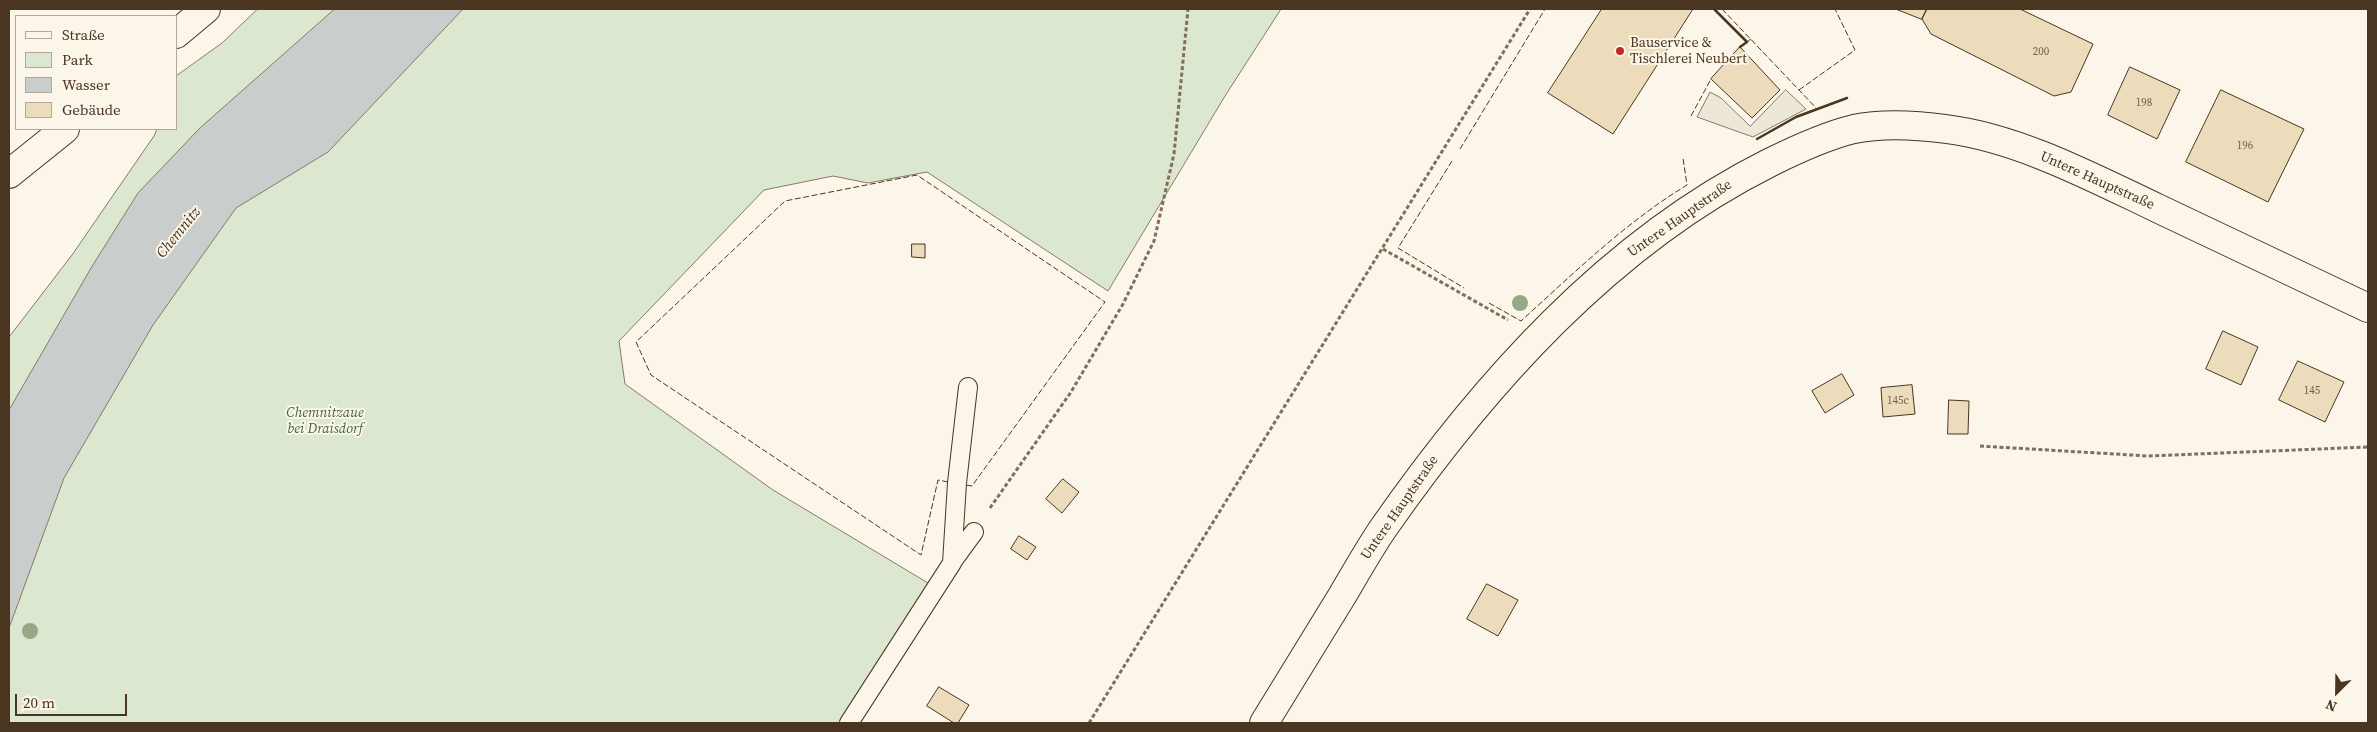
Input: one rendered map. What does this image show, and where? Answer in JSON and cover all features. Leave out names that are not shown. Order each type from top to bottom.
[{"type":"street","points":[[178,32],[206,9]]},
{"type":"street","name":"Untere Hauptstraße","points":[[1264,723],[1380,533],[1421,476],[1482,398],[1539,337],[1606,273],[1725,185],[1784,155],[1831,136],[1854,129],[1878,126],[1948,129],[2005,143],[2064,163],[2368,308]]},
{"type":"street","points":[[9,174],[64,130]]},
{"type":"lane","points":[[952,563],[957,483],[968,387]]},
{"type":"lane","points":[[849,723],[974,532]]},
{"type":"path","points":[[974,532],[1071,392],[1123,304],[1154,241],[1174,154],[1188,9]]},
{"type":"path","points":[[1089,723],[1530,9]]},
{"type":"path","points":[[1383,249],[1539,337]]},
{"type":"path","points":[[1980,446],[2148,456],[2368,447]]},
{"type":"green space","name":"Chemnitzaue bei Draisdorf","points":[[258,9],[1281,9],[1225,96],[1108,291],[927,172],[868,183],[833,176],[764,190],[619,341],[625,384],[773,490],[928,583],[841,723],[9,723],[9,337],[72,255],[157,130],[178,130],[178,75],[222,43]]},
{"type":"shaded area","points":[[1786,90],[1806,109],[1753,137],[1697,117],[1710,92],[1721,98],[1750,126]]},
{"type":"water","name":"Chemnitz","points":[[335,9],[463,9],[328,152],[236,208],[153,325],[64,478],[9,628],[9,410],[91,268],[138,193],[200,128]]},
{"type":"building","name":"Bauservice & Tischlerei Neubert","points":[[1602,9],[1693,9],[1613,134],[1548,93]]},
{"type":"building","points":[[1896,9],[1927,9],[1922,19]]},
{"type":"building","points":[[1927,9],[2020,9],[2093,44],[2071,92],[2054,96],[1931,34],[1922,19]]},
{"type":"building","points":[[1740,47],[1780,90],[1752,118],[1711,79]]},
{"type":"building","points":[[2130,67],[2180,90],[2157,139],[2108,115]]},
{"type":"building","points":[[2221,90],[2304,129],[2268,202],[2186,162]]},
{"type":"building","points":[[912,244],[925,244],[925,258],[912,257]]},
{"type":"building","points":[[2223,331],[2258,347],[2241,385],[2206,369]]},
{"type":"building","points":[[2298,361],[2344,382],[2325,422],[2279,400]]},
{"type":"building","points":[[1842,374],[1854,395],[1825,413],[1812,391]]},
{"type":"building","points":[[1912,385],[1915,414],[1883,417],[1881,388]]},
{"type":"building","points":[[1949,400],[1969,401],[1968,434],[1948,434]]},
{"type":"building","points":[[1063,479],[1079,492],[1062,513],[1046,499]]},
{"type":"building","points":[[1019,536],[1036,547],[1027,560],[1011,549]]},
{"type":"building","points":[[1487,584],[1518,600],[1498,636],[1467,619]]},
{"type":"building","points":[[939,687],[969,705],[958,723],[954,723],[927,706]]},
{"type":"fence","points":[[1460,149],[1545,9]]},
{"type":"fence","points":[[1722,9],[1818,110]]},
{"type":"fence","points":[[1799,90],[1855,50],[1835,9]]},
{"type":"fence","points":[[1740,47],[1751,39]]},
{"type":"fence","points":[[1691,116],[1711,79]]},
{"type":"fence","points":[[1489,303],[1521,321],[1622,232],[1665,199],[1687,185],[1683,158]]},
{"type":"fence","points":[[1452,161],[1398,248],[1464,288]]},
{"type":"fence","points":[[948,482],[938,480],[921,555],[651,375],[636,342],[785,201],[917,175],[1105,302],[972,486],[965,485]]},
{"type":"wall","points":[[1714,9],[1747,42],[1740,47]]},
{"type":"wall","points":[[1757,139],[1796,117],[1847,98]]},
{"type":"place","name":"Bauservice & Tischlerei Neubert","points":[[1620,51]]}]
